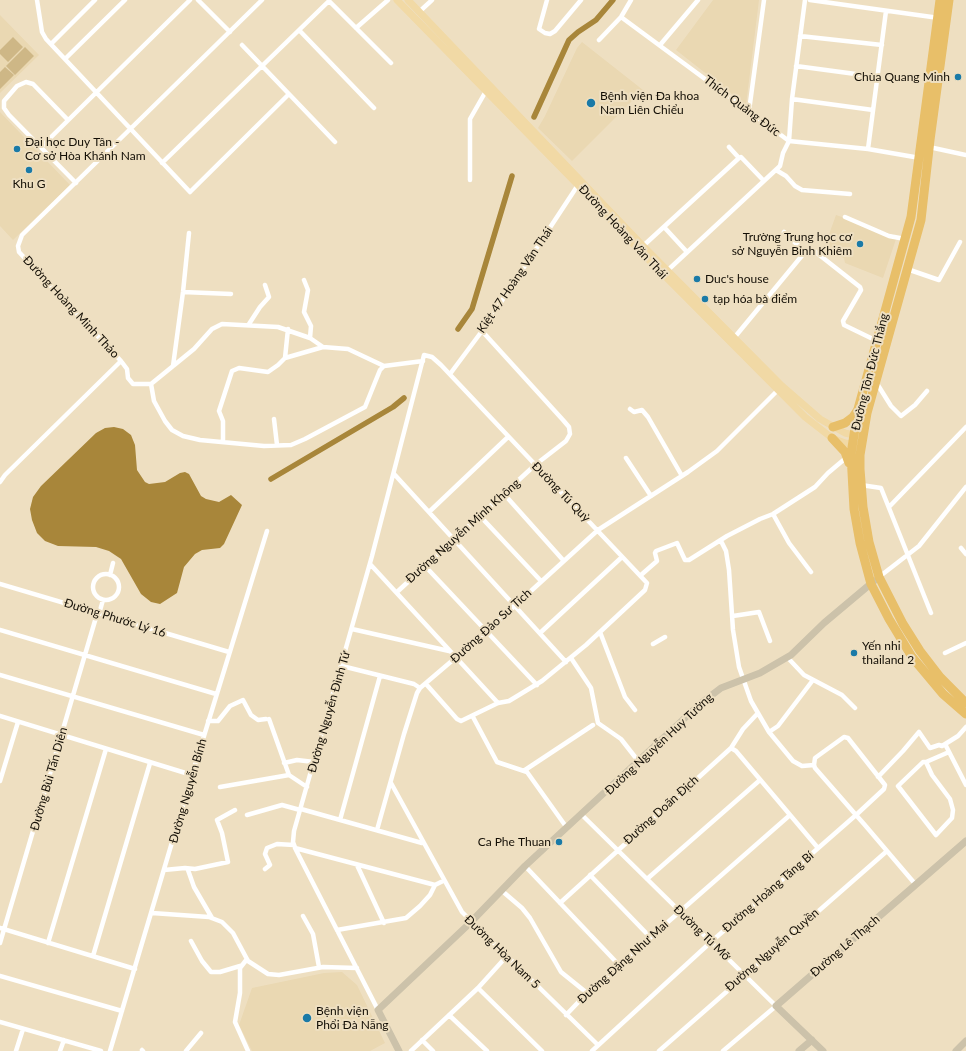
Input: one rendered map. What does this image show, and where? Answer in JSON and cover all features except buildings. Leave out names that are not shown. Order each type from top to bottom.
[{"type":"highway","name":"Đường Tôn Đức Thắng","points":[[940,0],[942,18],[929,147],[923,159],[921,220],[857,441],[852,469],[854,508],[860,544],[871,584],[889,620],[912,657],[943,694],[966,714]]},
{"type":"highway","name":"Đường Tôn Đức Thắng","points":[[949,0],[942,18],[923,159],[911,217],[858,409],[857,441],[861,485],[869,542],[879,578],[903,624],[920,651],[940,677],[965,702]]},
{"type":"highway","points":[[833,427],[845,423],[853,417],[858,409]]},
{"type":"highway","points":[[832,438],[847,457],[852,469]]},
{"type":"highway","points":[[912,657],[920,651]]},
{"type":"main road","name":"Đường Hoàng Văn Thái","points":[[397,0],[486,91],[548,149],[578,185],[638,250],[805,417],[832,438],[857,441]]},
{"type":"main road","name":"Đường Hoàng Văn Thái","points":[[408,0],[548,149],[734,338],[812,413],[857,441]]},
{"type":"street","points":[[37,0],[42,32],[51,44],[130,130],[190,192],[289,94]]},
{"type":"street","points":[[51,44],[95,0]]},
{"type":"street","points":[[65,59],[125,0]]},
{"type":"street","points":[[41,147],[95,92],[190,0]]},
{"type":"street","points":[[198,0],[230,32]]},
{"type":"street","name":"Đường Hoàng Minh Thảo","points":[[151,384],[132,384],[128,378],[127,369],[121,360],[19,252],[18,246],[22,235],[262,0]]},
{"type":"street","points":[[356,28],[388,0]]},
{"type":"street","points":[[419,12],[432,0]]},
{"type":"street","points":[[547,0],[539,29],[550,34],[558,28],[581,0]]},
{"type":"street","points":[[599,40],[621,16],[631,0]]},
{"type":"street","points":[[660,45],[698,0]]},
{"type":"street","points":[[749,111],[764,0]]},
{"type":"street","points":[[668,270],[780,166],[783,154],[789,141],[792,99],[805,0]]},
{"type":"street","points":[[810,0],[942,18]]},
{"type":"street","points":[[162,163],[329,1],[391,63]]},
{"type":"street","points":[[868,149],[886,11]]},
{"type":"street","name":"Thích Quảng Đức","points":[[621,16],[789,141],[868,149],[923,159]]},
{"type":"street","points":[[299,30],[374,108]]},
{"type":"street","points":[[800,36],[882,45]]},
{"type":"street","points":[[242,45],[335,142]]},
{"type":"street","points":[[796,66],[878,77]]},
{"type":"street","points":[[68,120],[33,84],[26,82],[17,86],[4,101],[4,108],[9,115],[76,183]]},
{"type":"street","points":[[470,180],[470,119],[486,91]]},
{"type":"street","points":[[792,99],[874,110]]},
{"type":"street","points":[[729,147],[764,181]]},
{"type":"street","points":[[929,147],[966,155]]},
{"type":"street","points":[[644,246],[739,158]]},
{"type":"street","points":[[776,170],[786,176],[794,186],[802,190],[850,194]]},
{"type":"street","name":"Kiệt 47 Hoàng Văn Thái","points":[[450,374],[482,331],[578,185]]},
{"type":"street","points":[[845,218],[889,236],[905,239]]},
{"type":"street","points":[[664,227],[687,252]]},
{"type":"street","points":[[784,232],[805,252]]},
{"type":"street","points":[[173,366],[189,233]]},
{"type":"street","points":[[907,269],[939,280],[960,242]]},
{"type":"street","points":[[734,338],[805,252],[813,250],[860,287],[861,290],[843,322],[844,325],[877,342]]},
{"type":"street","points":[[304,280],[308,290],[304,312],[311,326],[310,338]]},
{"type":"street","points":[[249,324],[260,307],[269,297],[266,285]]},
{"type":"street","points":[[183,292],[231,294]]},
{"type":"street","points":[[323,347],[310,338],[288,329],[249,324],[222,324],[212,329],[194,349],[151,384],[154,401],[165,421],[172,430],[183,436],[200,440],[291,445],[365,407],[380,370],[384,366]]},
{"type":"street","points":[[285,358],[288,329]]},
{"type":"street","name":"Đường Nguyễn Minh Không","points":[[397,592],[535,465],[566,441],[570,434],[569,426],[482,331]]},
{"type":"street","points":[[224,442],[223,422],[219,412],[232,371],[238,368],[268,372],[285,358],[323,347],[348,349],[384,366],[423,361]]},
{"type":"street","name":"Đường Tú Quỳ","points":[[424,355],[432,357],[450,374],[622,557],[641,575]]},
{"type":"street","name":"Đường Nguyễn Đình Tứ","points":[[295,846],[294,831],[395,475],[424,355]]},
{"type":"street","points":[[0,482],[5,475],[121,360]]},
{"type":"street","points":[[875,381],[891,406],[901,416],[915,405],[927,391]]},
{"type":"street","name":"Đường Đào Sư Tích","points":[[420,688],[487,631],[563,560],[598,530],[682,476],[717,451],[778,390]]},
{"type":"street","points":[[630,409],[634,412],[639,410],[644,411],[682,476]]},
{"type":"street","points":[[274,419],[277,445]]},
{"type":"street","points":[[889,507],[966,427]]},
{"type":"street","points":[[429,512],[508,437]]},
{"type":"street","points":[[426,684],[458,720],[463,721],[498,703],[509,701],[537,684],[571,658],[645,590],[648,583],[641,575],[657,562],[655,552],[670,544],[677,543],[685,560],[689,560],[760,519],[773,514],[815,487],[828,473],[847,457]]},
{"type":"street","points":[[626,458],[651,496]]},
{"type":"street","points":[[395,475],[566,662]]},
{"type":"street","points":[[861,485],[881,488],[931,613]]},
{"type":"street","points":[[879,578],[919,546],[966,487]]},
{"type":"street","points":[[504,494],[563,560]]},
{"type":"street","points":[[773,514],[789,543],[811,572]]},
{"type":"street","points":[[480,516],[541,581]]},
{"type":"street","name":"Đường Nguyễn Bính","points":[[110,1051],[216,694],[267,531]]},
{"type":"street","points":[[721,541],[726,551],[729,570],[739,667],[751,701],[769,732],[793,761],[802,766],[815,766]]},
{"type":"street","points":[[960,548],[966,554]]},
{"type":"street","points":[[540,633],[622,557]]},
{"type":"street","points":[[110,575],[113,563]]},
{"type":"street","points":[[370,564],[498,703]]},
{"type":"street","points":[[425,566],[537,684]]},
{"type":"street","points":[[110,575],[117,581],[119,589],[115,597],[108,600],[103,600],[96,596],[94,584],[99,577],[110,575]]},
{"type":"street","name":"Đường Nguyễn Huy Tưởng","points":[[378,1010],[470,923],[525,866],[568,828],[709,696],[721,688],[760,673],[787,657],[879,578]]},
{"type":"street","name":"Đường Phước Lý 16","points":[[0,584],[230,652]]},
{"type":"street","name":"Đường Bùi Tấn Diên","points":[[0,944],[2,929],[103,600]]},
{"type":"street","points":[[733,616],[759,612],[770,641]]},
{"type":"street","points":[[352,629],[449,651]]},
{"type":"street","points":[[0,630],[216,694]]},
{"type":"street","points":[[600,632],[625,697],[635,710]]},
{"type":"street","points":[[652,644],[664,637]]},
{"type":"street","points":[[946,653],[966,642]]},
{"type":"street","points":[[787,657],[799,670],[842,695],[855,708]]},
{"type":"street","points":[[571,658],[591,688],[598,723],[621,739],[639,762]]},
{"type":"street","points":[[342,666],[414,684],[420,688],[413,706],[377,830]]},
{"type":"street","points":[[0,675],[204,735]]},
{"type":"street","points":[[340,820],[380,676]]},
{"type":"street","points":[[769,732],[778,726],[814,680]]},
{"type":"street","points":[[208,721],[218,721],[230,706],[243,700],[251,715],[258,720],[267,719],[289,775],[307,787]]},
{"type":"street","name":"Đường Doãn Địch","points":[[560,903],[731,748],[743,729],[758,713]]},
{"type":"street","points":[[0,716],[192,775]]},
{"type":"street","points":[[473,717],[497,762],[525,770],[568,828]]},
{"type":"street","points":[[0,781],[18,722]]},
{"type":"street","points":[[525,770],[593,725]]},
{"type":"street","points":[[916,885],[815,766],[815,758],[846,737],[878,777],[904,751],[919,732],[930,748],[945,744],[958,736],[966,727]]},
{"type":"street","points":[[945,744],[966,785]]},
{"type":"street","points":[[731,748],[736,751],[818,848]]},
{"type":"street","points":[[48,943],[106,749]]},
{"type":"street","points":[[926,762],[932,775],[950,799],[953,810],[952,818],[936,835],[898,786],[923,762],[949,752]]},
{"type":"street","points":[[284,763],[296,760],[314,762]]},
{"type":"street","points":[[93,956],[150,763]]},
{"type":"street","points":[[220,787],[258,779],[289,775]]},
{"type":"street","name":"Đường Hoàng Tăng Bí","points":[[592,1051],[712,941],[856,815],[885,787],[878,777]]},
{"type":"street","points":[[647,879],[760,780]]},
{"type":"street","name":"Đường Hòa Nam 5","points":[[391,783],[443,881],[470,923],[598,1045]]},
{"type":"street","points":[[247,815],[282,805],[422,843]]},
{"type":"street","points":[[164,870],[184,868],[188,870],[228,862],[222,833],[217,820],[235,810]]},
{"type":"street","name":"Đường Tú Mỡ","points":[[582,815],[812,1040],[818,1049]]},
{"type":"street","name":"Đường Đặng Như Mai","points":[[566,1015],[587,993],[790,815]]},
{"type":"street","name":"Đường Lê Thạch","points":[[723,1051],[966,841]]},
{"type":"street","points":[[265,869],[270,864],[265,854],[267,848],[277,844],[295,846],[357,865],[435,885]]},
{"type":"street","points":[[295,846],[399,1051]]},
{"type":"street","name":"Đường Nguyễn Quyền","points":[[658,1051],[887,851]]},
{"type":"street","points":[[357,865],[384,922]]},
{"type":"street","points":[[525,866],[620,965]]},
{"type":"street","points":[[188,870],[194,887],[212,918]]},
{"type":"street","points":[[590,875],[650,937]]},
{"type":"street","points":[[337,930],[399,920],[413,914],[430,895],[435,885],[443,881]]},
{"type":"street","points":[[501,890],[522,908],[530,918],[561,972],[587,993]]},
{"type":"street","points":[[152,913],[212,918],[222,922],[229,928],[247,959],[268,974],[278,975],[319,967],[357,968]]},
{"type":"street","points":[[302,916],[313,934],[319,967]]},
{"type":"street","points":[[2,929],[135,969]]},
{"type":"street","points":[[191,941],[202,961],[211,972],[220,972],[240,966],[247,959]]},
{"type":"street","points":[[411,1051],[478,988],[506,957]]},
{"type":"street","points":[[240,966],[240,993],[235,1022],[248,1051]]},
{"type":"street","points":[[0,976],[122,1011]]},
{"type":"street","points":[[478,988],[542,1051]]},
{"type":"street","points":[[449,1015],[487,1051]]},
{"type":"street","points":[[0,1022],[101,1051]]},
{"type":"street","points":[[16,1051],[23,1029]]},
{"type":"street","points":[[186,1051],[201,1033]]},
{"type":"street","points":[[60,1051],[64,1040]]},
{"type":"street","points":[[422,1040],[433,1051]]},
{"type":"street","points":[[799,1051],[812,1040]]},
{"type":"street","points":[[956,1051],[966,1041]]},
{"type":"shaded area","points":[[713,0],[759,0],[746,105],[676,50]]},
{"type":"shaded area","points":[[0,15],[39,55],[0,93]]},
{"type":"shaded area","points":[[13,37],[23,47],[8,62],[0,54],[0,50]]},
{"type":"shaded area","name":"Bệnh viện Đa khoa Nam Liên Chiểu","points":[[582,42],[643,90],[572,161],[538,128],[577,48]]},
{"type":"shaded area","points":[[25,47],[34,56],[15,75],[6,66]]},
{"type":"shaded area","points":[[5,67],[14,75],[0,89],[0,72]]},
{"type":"shaded area","name":"Đại học Duy Tân - Cơ sở Hòa Khánh Nam","points":[[0,112],[70,185],[13,240],[0,226]]},
{"type":"shaded area","name":"Trường Trung học cơ sở Nguyễn Bỉnh Khiêm","points":[[836,215],[897,236],[883,278],[845,263],[844,258],[823,251]]},
{"type":"shaded area","points":[[114,427],[123,429],[131,435],[135,445],[137,470],[145,482],[149,484],[165,482],[180,473],[185,472],[189,474],[201,496],[206,499],[219,502],[231,495],[242,505],[224,544],[220,548],[202,550],[195,554],[184,567],[177,593],[160,604],[151,602],[141,594],[121,559],[109,551],[96,547],[58,546],[45,541],[37,533],[32,520],[30,509],[33,497],[41,486],[96,433],[105,428]]},
{"type":"shaded area","name":"Bệnh viện Phổi Đà Nẵng","points":[[342,972],[357,985],[385,1043],[370,1051],[252,1051],[239,1025],[252,988],[324,973]]},
{"type":"waterway","points":[[534,117],[569,40],[596,20],[613,0]]},
{"type":"waterway","points":[[458,329],[472,309],[512,176]]},
{"type":"waterway","points":[[271,479],[393,407],[404,398]]},
{"type":"place","name":"Chùa Quang Minh","points":[[958,77]]},
{"type":"place","name":"Bệnh viện Đa khoa Nam Liên Chiểu","points":[[591,103]]},
{"type":"place","name":"Đại học Duy Tân - Cơ sở Hòa Khánh Nam","points":[[17,149]]},
{"type":"place","name":"Khu G","points":[[29,170]]},
{"type":"place","name":"Trường Trung học cơ sở Nguyễn Bỉnh Khiêm","points":[[860,244]]},
{"type":"place","name":"Duc's house","points":[[697,279]]},
{"type":"place","name":"tạp hóa bà điểm","points":[[705,299]]},
{"type":"place","name":"Yến nhi thailand 2","points":[[854,653]]},
{"type":"place","name":"Ca Phe Thuan","points":[[559,842]]},
{"type":"place","name":"Bệnh viện Phổi Đà Nẵng","points":[[307,1018]]}]
